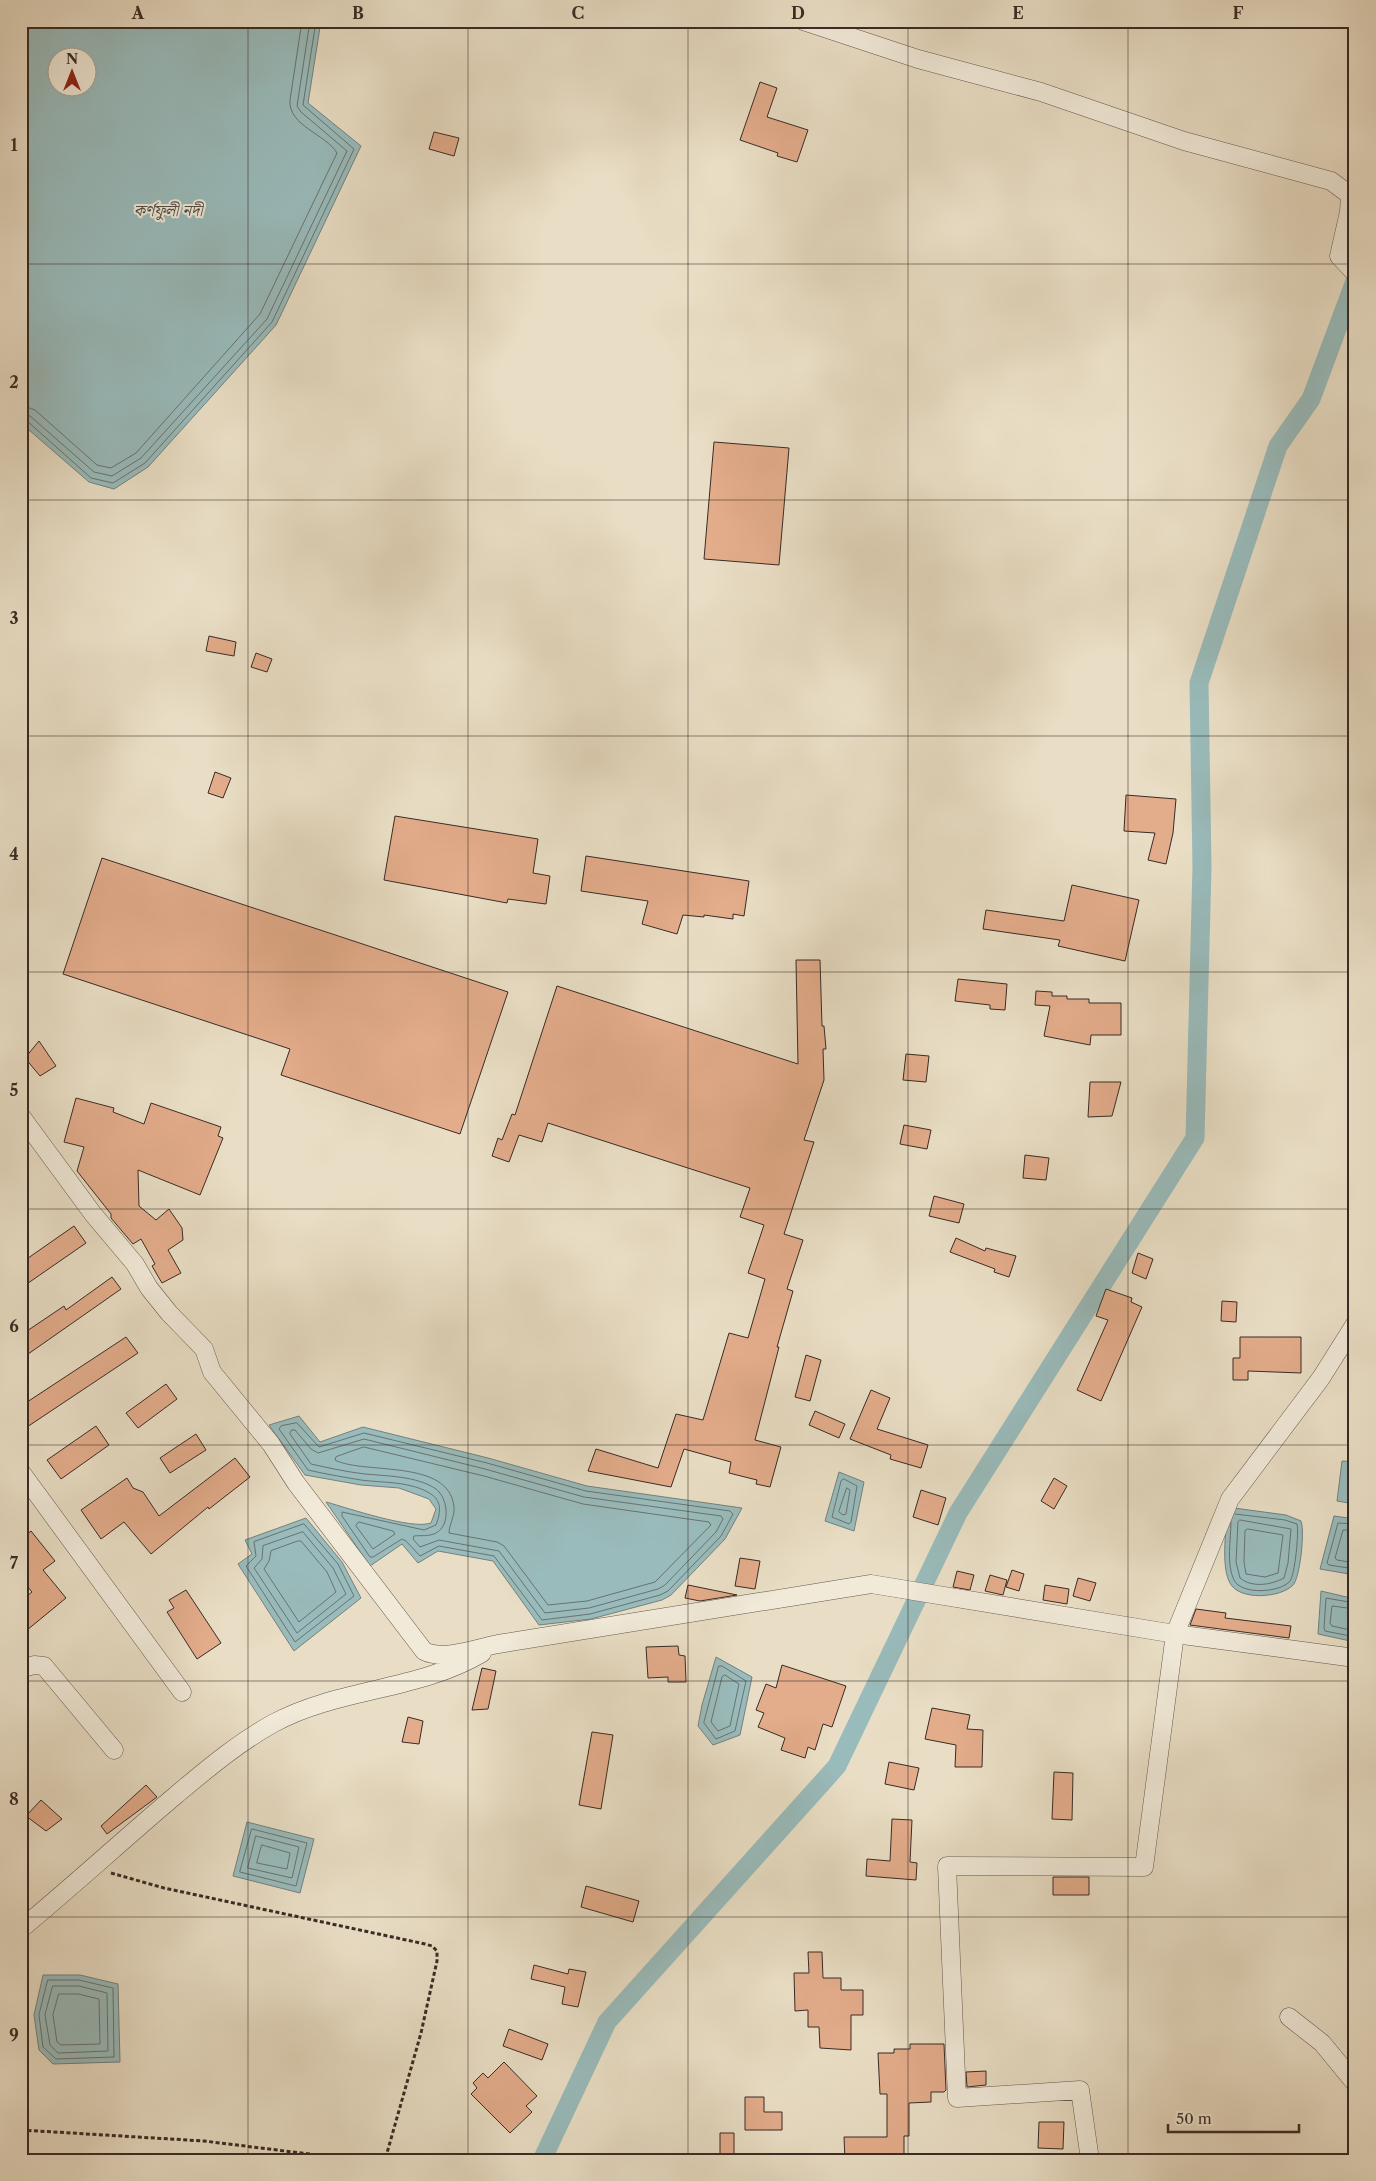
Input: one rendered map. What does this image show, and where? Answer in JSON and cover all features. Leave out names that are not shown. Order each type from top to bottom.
[{"type":"street","points":[[803,21],[918,59],[1041,92],[1184,141],[1332,182],[1350,195],[1349,212],[1339,256],[1355,273]]},
{"type":"street","points":[[21,1116],[93,1214],[135,1264],[149,1288],[169,1313],[204,1349],[212,1372],[271,1444],[296,1483],[424,1652],[431,1655],[445,1655],[498,1644],[871,1584],[1175,1634],[1355,1658]]},
{"type":"street","points":[[1090,2160],[1080,2090],[957,2098],[947,1866],[1144,1867],[1175,1634],[1230,1498],[1321,1378],[1355,1324]]},
{"type":"street","points":[[21,1472],[182,1692]]},
{"type":"street","points":[[21,1929],[220,1758],[274,1723],[314,1706],[439,1674],[468,1661],[498,1644]]},
{"type":"street","points":[[21,1669],[34,1665],[44,1666],[114,1750]]},
{"type":"street","points":[[1289,2017],[1322,2043],[1355,2083]]},
{"type":"path","points":[[91,1868],[164,1888],[432,1946],[437,1951],[437,1961],[420,2033],[385,2160]]},
{"type":"path","points":[[21,2130],[204,2141],[358,2160]]},
{"type":"water","name":"কর্ণফুলী নদী","points":[[21,21],[321,21],[308,103],[361,146],[276,325],[148,467],[114,489],[89,482],[21,423]]},
{"type":"water","points":[[299,1416],[320,1442],[363,1427],[488,1458],[587,1486],[742,1508],[725,1539],[671,1595],[662,1600],[591,1619],[539,1625],[493,1561],[438,1551],[418,1563],[402,1544],[370,1566],[326,1502],[410,1524],[431,1523],[436,1509],[429,1499],[399,1488],[361,1485],[305,1475],[269,1425]]},
{"type":"water","points":[[1342,1461],[1355,1462],[1355,1504],[1337,1501]]},
{"type":"water","points":[[839,1472],[864,1482],[854,1531],[825,1521]]},
{"type":"water","points":[[1234,1508],[1286,1515],[1301,1521],[1300,1564],[1296,1581],[1293,1585],[1279,1593],[1260,1596],[1242,1593],[1230,1583],[1226,1568],[1225,1540],[1227,1514]]},
{"type":"water","points":[[1334,1516],[1355,1519],[1355,1575],[1320,1569]]},
{"type":"water","points":[[306,1518],[342,1562],[361,1598],[294,1651],[238,1564],[252,1554],[245,1540]]},
{"type":"water","points":[[1321,1591],[1355,1599],[1355,1642],[1318,1634]]},
{"type":"water","points":[[716,1657],[752,1677],[740,1735],[713,1745],[698,1726]]},
{"type":"water","points":[[247,1822],[314,1839],[300,1893],[233,1876]]},
{"type":"water","points":[[43,1975],[80,1975],[118,1984],[120,2062],[53,2064],[39,2050],[34,2015]]},
{"type":"building","points":[[760,82],[777,88],[767,117],[808,130],[797,162],[777,156],[778,153],[740,140]]},
{"type":"building","points":[[434,132],[459,138],[454,156],[429,149]]},
{"type":"building","points":[[714,442],[789,448],[779,565],[704,559]]},
{"type":"building","points":[[209,636],[236,642],[234,656],[206,651]]},
{"type":"building","points":[[256,653],[272,659],[267,672],[251,667]]},
{"type":"building","points":[[215,772],[231,778],[223,798],[208,793]]},
{"type":"building","points":[[1126,795],[1176,799],[1173,833],[1166,864],[1148,860],[1155,833],[1124,831]]},
{"type":"building","points":[[395,816],[538,839],[533,873],[550,876],[546,904],[508,899],[507,903],[384,880]]},
{"type":"building","points":[[586,856],[749,881],[744,916],[733,914],[733,919],[704,915],[704,917],[683,915],[677,934],[642,924],[648,901],[581,891]]},
{"type":"building","points":[[102,858],[508,992],[460,1134],[281,1075],[290,1049],[63,974]]},
{"type":"building","points":[[1072,885],[1139,900],[1125,961],[1058,946],[1060,940],[983,929],[986,910],[1064,921]]},
{"type":"building","points":[[796,960],[820,960],[822,1026],[824,1026],[826,1049],[823,1049],[824,1080],[804,1140],[814,1142],[784,1234],[803,1240],[787,1289],[793,1291],[777,1347],[779,1347],[755,1440],[781,1447],[770,1487],[756,1484],[757,1480],[729,1473],[731,1462],[684,1449],[671,1487],[588,1471],[596,1449],[658,1468],[676,1414],[703,1420],[729,1333],[748,1338],[765,1279],[748,1273],[764,1225],[740,1217],[750,1188],[548,1123],[542,1142],[519,1135],[509,1162],[492,1156],[498,1138],[502,1140],[512,1114],[515,1115],[557,986],[798,1064]]},
{"type":"building","points":[[958,979],[1007,984],[1005,1010],[990,1009],[990,1005],[955,1001]]},
{"type":"building","points":[[1036,991],[1052,992],[1052,996],[1067,996],[1067,999],[1089,999],[1089,1003],[1121,1003],[1121,1035],[1091,1035],[1090,1045],[1044,1036],[1050,1006],[1035,1005]]},
{"type":"building","points":[[39,1041],[56,1066],[40,1076],[25,1058]]},
{"type":"building","points":[[906,1054],[929,1056],[926,1082],[903,1080]]},
{"type":"building","points":[[1090,1082],[1121,1082],[1112,1116],[1088,1117]]},
{"type":"building","points":[[76,1098],[114,1108],[113,1112],[144,1124],[151,1103],[221,1127],[218,1136],[223,1138],[200,1195],[138,1170],[139,1206],[156,1220],[169,1209],[182,1228],[183,1240],[168,1250],[181,1273],[162,1283],[152,1266],[155,1264],[141,1239],[133,1244],[111,1218],[111,1214],[77,1171],[84,1147],[64,1142]]},
{"type":"building","points":[[904,1125],[931,1130],[927,1149],[900,1144]]},
{"type":"building","points":[[1025,1155],[1049,1158],[1046,1180],[1023,1178]]},
{"type":"building","points":[[934,1196],[964,1204],[959,1223],[929,1216]]},
{"type":"building","points":[[74,1226],[86,1243],[21,1288],[21,1263]]},
{"type":"building","points":[[956,1238],[985,1251],[986,1248],[1016,1256],[1009,1277],[994,1272],[995,1269],[950,1252]]},
{"type":"building","points":[[1138,1253],[1153,1259],[1146,1279],[1132,1273]]},
{"type":"building","points":[[112,1277],[121,1289],[21,1359],[21,1335],[64,1306],[66,1310]]},
{"type":"building","points":[[1106,1289],[1132,1298],[1131,1302],[1142,1307],[1101,1401],[1077,1390],[1108,1320],[1096,1316]]},
{"type":"building","points":[[1222,1301],[1237,1302],[1236,1322],[1221,1321]]},
{"type":"building","points":[[126,1337],[138,1353],[21,1431],[21,1406]]},
{"type":"building","points":[[1240,1337],[1301,1337],[1301,1373],[1248,1371],[1248,1380],[1233,1380],[1233,1358],[1240,1358]]},
{"type":"building","points":[[806,1355],[821,1360],[810,1401],[795,1397]]},
{"type":"building","points":[[166,1384],[177,1399],[138,1428],[126,1413]]},
{"type":"building","points":[[871,1390],[890,1398],[877,1429],[928,1445],[921,1468],[890,1459],[891,1455],[850,1439]]},
{"type":"building","points":[[815,1411],[845,1424],[839,1438],[809,1425]]},
{"type":"building","points":[[96,1426],[109,1445],[61,1479],[47,1460]]},
{"type":"building","points":[[196,1434],[206,1450],[170,1473],[160,1458]]},
{"type":"building","points":[[235,1458],[250,1477],[209,1509],[208,1507],[151,1554],[124,1522],[101,1539],[81,1510],[127,1478],[133,1488],[143,1492],[159,1516]]},
{"type":"building","points":[[1054,1478],[1067,1486],[1054,1509],[1041,1501]]},
{"type":"building","points":[[921,1490],[946,1498],[938,1525],[913,1517]]},
{"type":"building","points":[[31,1531],[55,1561],[43,1570],[66,1598],[21,1635],[21,1601],[32,1592],[21,1579],[21,1539]]},
{"type":"building","points":[[740,1558],[760,1561],[755,1589],[735,1586]]},
{"type":"building","points":[[1012,1570],[1024,1574],[1019,1591],[1006,1587]]},
{"type":"building","points":[[957,1571],[974,1575],[970,1590],[953,1587]]},
{"type":"building","points":[[990,1575],[1007,1580],[1003,1595],[985,1591]]},
{"type":"building","points":[[1078,1578],[1096,1583],[1090,1601],[1073,1596]]},
{"type":"building","points":[[688,1585],[737,1595],[700,1601],[685,1598]]},
{"type":"building","points":[[1045,1585],[1069,1589],[1067,1604],[1043,1600]]},
{"type":"building","points":[[186,1590],[221,1643],[197,1659],[167,1612],[174,1608],[169,1600]]},
{"type":"building","points":[[1196,1609],[1226,1613],[1225,1618],[1291,1626],[1289,1638],[1190,1625]]},
{"type":"building","points":[[678,1646],[679,1655],[685,1656],[686,1682],[668,1682],[668,1677],[648,1678],[646,1647]]},
{"type":"building","points":[[782,1665],[846,1686],[832,1727],[823,1724],[815,1750],[808,1747],[805,1758],[781,1750],[785,1738],[758,1727],[764,1713],[756,1710],[766,1684],[776,1688]]},
{"type":"building","points":[[482,1668],[496,1671],[488,1709],[472,1710]]},
{"type":"building","points":[[932,1708],[970,1715],[967,1729],[983,1730],[982,1767],[955,1767],[956,1745],[925,1739]]},
{"type":"building","points":[[408,1717],[423,1721],[419,1744],[402,1742]]},
{"type":"building","points":[[592,1732],[613,1735],[601,1809],[579,1805]]},
{"type":"building","points":[[889,1762],[919,1768],[914,1790],[885,1784]]},
{"type":"building","points":[[1054,1772],[1073,1773],[1072,1820],[1052,1819]]},
{"type":"building","points":[[146,1785],[157,1797],[107,1834],[101,1826]]},
{"type":"building","points":[[41,1800],[62,1819],[46,1831],[26,1816]]},
{"type":"building","points":[[892,1819],[912,1820],[910,1862],[917,1863],[916,1880],[866,1876],[867,1859],[890,1861]]},
{"type":"building","points":[[1053,1877],[1089,1877],[1089,1895],[1053,1895]]},
{"type":"building","points":[[586,1886],[639,1901],[633,1922],[581,1907]]},
{"type":"building","points":[[808,1952],[822,1952],[823,1978],[841,1978],[841,1990],[863,1990],[863,2015],[851,2015],[851,2050],[820,2048],[819,2027],[808,2027],[808,2010],[795,2011],[794,1973],[809,1973]]},
{"type":"building","points":[[534,1965],[568,1974],[569,1969],[586,1972],[578,2007],[562,2004],[565,1987],[531,1979]]},
{"type":"building","points":[[509,2029],[548,2044],[542,2060],[503,2046]]},
{"type":"building","points":[[910,2044],[944,2044],[946,2090],[944,2092],[931,2092],[931,2102],[909,2103],[909,2136],[904,2136],[904,2160],[845,2160],[844,2137],[887,2137],[887,2094],[880,2094],[878,2053],[894,2053],[894,2049],[910,2049]]},
{"type":"building","points":[[504,2062],[537,2096],[526,2106],[532,2112],[510,2133],[471,2094],[477,2088],[473,2083],[483,2073],[488,2078]]},
{"type":"building","points":[[986,2071],[986,2085],[967,2087],[966,2072]]},
{"type":"building","points":[[745,2097],[764,2097],[764,2112],[782,2112],[782,2130],[745,2130]]},
{"type":"building","points":[[1039,2122],[1064,2122],[1063,2149],[1038,2148]]},
{"type":"building","points":[[720,2133],[734,2133],[734,2159],[720,2159]]},
{"type":"waterway","points":[[542,2160],[607,2022],[837,1766],[958,1513],[1195,1138],[1202,867],[1199,683],[1278,446],[1311,399],[1355,281]]}]
